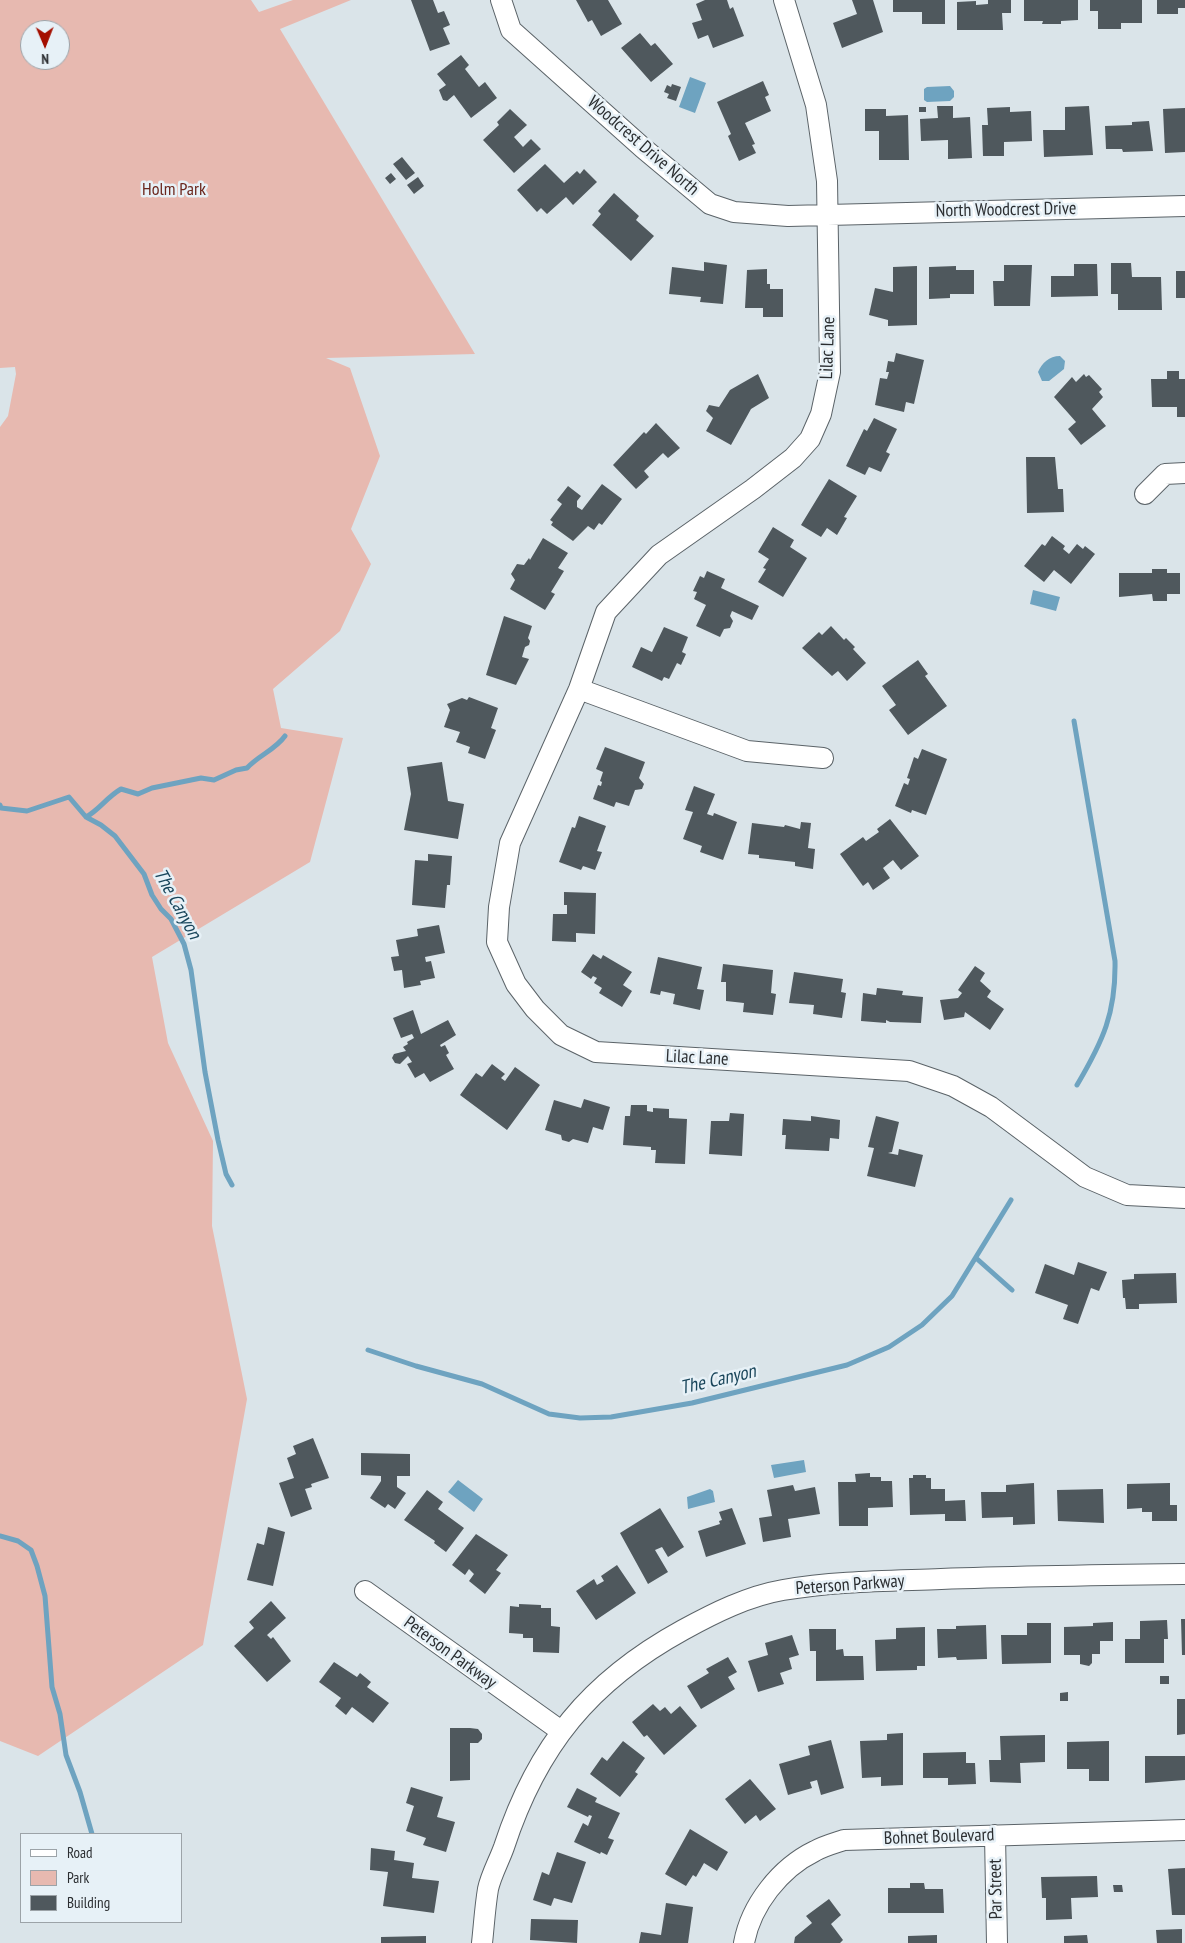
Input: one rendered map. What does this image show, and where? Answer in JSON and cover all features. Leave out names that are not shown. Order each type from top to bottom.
[{"type":"street","name":"Woodcrest Drive North","points":[[501,0],[511,30],[643,148],[710,204],[734,212],[788,216],[828,215]]},
{"type":"street","name":"Lilac Lane","points":[[784,0],[816,105],[827,181],[830,372],[821,414],[810,439],[792,458],[753,489],[659,555],[606,612],[579,689],[510,843],[499,906],[497,942],[516,984],[535,1009],[561,1035],[596,1052],[909,1071],[953,1086],[991,1107],[1085,1176],[1127,1195],[1185,1198]]},
{"type":"street","name":"North Woodcrest Drive","points":[[828,215],[1185,206]]},
{"type":"street","points":[[1145,494],[1165,474],[1185,473]]},
{"type":"street","points":[[579,689],[747,751],[823,758]]},
{"type":"street","name":"Peterson Parkway","points":[[482,1943],[488,1888],[511,1824],[541,1760],[561,1731],[610,1680],[663,1641],[736,1604],[782,1590],[877,1581],[1185,1574]]},
{"type":"street","name":"Peterson Parkway","points":[[365,1591],[561,1731]]},
{"type":"street","name":"Bohnet Boulevard","points":[[744,1943],[746,1932],[756,1909],[772,1886],[793,1865],[815,1851],[844,1840],[1185,1830]]},
{"type":"street","name":"Par Street","points":[[994,1835],[997,1943]]},
{"type":"green space","name":"Holm Park","points":[[0,0],[251,0],[259,12],[293,0],[351,0],[280,29],[475,354],[326,358],[350,368],[380,456],[351,529],[371,564],[340,631],[273,689],[281,728],[343,738],[310,862],[152,957],[168,1043],[213,1141],[212,1226],[247,1399],[203,1645],[38,1756],[0,1741],[0,427],[8,416],[16,374],[15,367],[0,368]]},
{"type":"water","points":[[690,77],[706,83],[695,113],[679,107]]},
{"type":"water","points":[[950,86],[954,91],[954,97],[950,101],[927,102],[924,100],[924,89],[927,87]]},
{"type":"water","points":[[1060,356],[1065,361],[1064,369],[1049,381],[1042,381],[1038,372],[1042,366],[1049,359]]},
{"type":"water","points":[[1033,590],[1060,597],[1056,611],[1030,604]]},
{"type":"water","points":[[804,1460],[806,1472],[774,1478],[771,1465]]},
{"type":"water","points":[[458,1480],[483,1499],[474,1512],[448,1492]]},
{"type":"water","points":[[710,1489],[713,1491],[715,1502],[688,1509],[687,1497]]},
{"type":"building","points":[[411,0],[433,0],[438,13],[444,11],[450,25],[443,28],[450,44],[430,51]]},
{"type":"building","points":[[576,0],[608,0],[622,24],[601,36],[592,20],[588,22]]},
{"type":"building","points":[[705,0],[727,0],[730,9],[733,7],[744,36],[713,48],[708,35],[698,39],[692,23],[702,20],[696,4]]},
{"type":"building","points":[[852,0],[873,0],[883,32],[842,48],[833,23],[857,14]]},
{"type":"building","points":[[893,0],[945,0],[945,24],[922,24],[922,12],[893,12]]},
{"type":"building","points":[[988,0],[1011,0],[1011,13],[1002,13],[1003,30],[957,30],[957,2],[976,1],[976,5],[988,4]]},
{"type":"building","points":[[1024,0],[1078,0],[1078,20],[1061,21],[1061,24],[1042,24],[1043,21],[1024,21]]},
{"type":"building","points":[[1090,0],[1142,0],[1142,23],[1121,23],[1121,29],[1098,29],[1098,11],[1090,11]]},
{"type":"building","points":[[1157,0],[1185,0],[1185,8],[1178,8],[1178,14],[1157,14]]},
{"type":"building","points":[[640,33],[651,46],[655,43],[673,64],[651,82],[621,48]]},
{"type":"building","points":[[461,55],[469,65],[465,69],[479,87],[485,82],[497,98],[471,118],[454,95],[447,101],[443,100],[439,90],[446,85],[437,74]]},
{"type":"building","points":[[763,81],[769,95],[765,97],[771,111],[745,123],[755,144],[752,145],[756,153],[739,161],[728,136],[731,134],[717,102]]},
{"type":"building","points":[[672,84],[681,87],[676,101],[667,98],[669,94],[664,92],[667,85],[671,87]]},
{"type":"building","points":[[937,106],[953,106],[953,118],[970,117],[972,158],[948,159],[948,140],[921,141],[920,119],[938,118]]},
{"type":"building","points":[[1089,106],[1093,155],[1044,157],[1043,130],[1065,130],[1065,107]]},
{"type":"building","points":[[919,107],[926,107],[926,112],[919,112]]},
{"type":"building","points":[[1010,107],[1010,112],[1031,111],[1032,141],[1004,142],[1004,156],[983,156],[982,125],[988,125],[987,108]]},
{"type":"building","points":[[1185,108],[1185,152],[1165,153],[1163,109]]},
{"type":"building","points":[[510,109],[527,125],[514,137],[523,147],[531,139],[541,149],[514,173],[483,140],[499,125],[497,122]]},
{"type":"building","points":[[865,109],[886,109],[886,116],[908,115],[909,160],[879,160],[879,131],[865,131]]},
{"type":"building","points":[[1149,121],[1153,151],[1123,152],[1122,149],[1106,149],[1105,126],[1132,125],[1132,122]]},
{"type":"building","points":[[402,157],[415,173],[406,180],[393,164]]},
{"type":"building","points":[[545,164],[564,183],[577,171],[580,174],[584,169],[597,182],[573,205],[566,197],[547,214],[541,208],[537,212],[517,190]]},
{"type":"building","points":[[391,173],[396,179],[390,184],[385,178]]},
{"type":"building","points":[[418,177],[424,186],[414,194],[407,185]]},
{"type":"building","points":[[614,193],[639,216],[636,220],[654,236],[631,261],[592,225],[601,214],[598,211]]},
{"type":"building","points":[[704,262],[727,265],[723,304],[700,302],[701,297],[669,294],[672,267],[704,271]]},
{"type":"building","points":[[1111,263],[1131,263],[1132,277],[1161,277],[1162,310],[1118,310],[1118,294],[1111,294]]},
{"type":"building","points":[[1074,264],[1097,264],[1098,296],[1051,297],[1051,276],[1074,276]]},
{"type":"building","points":[[1004,265],[1032,265],[1030,306],[994,306],[993,281],[1004,281]]},
{"type":"building","points":[[917,266],[917,325],[888,326],[888,320],[869,315],[875,288],[893,292],[893,267]]},
{"type":"building","points":[[956,266],[956,270],[974,270],[974,294],[950,294],[950,298],[929,299],[929,267]]},
{"type":"building","points":[[767,269],[767,284],[770,284],[770,289],[783,289],[783,317],[763,317],[763,308],[745,308],[747,270]]},
{"type":"building","points":[[1176,271],[1185,271],[1185,298],[1176,298]]},
{"type":"building","points":[[896,353],[924,360],[914,404],[906,402],[904,412],[875,405],[880,378],[887,379],[889,372],[886,372],[888,361],[894,362]]},
{"type":"building","points":[[1167,371],[1179,371],[1179,379],[1185,379],[1185,417],[1177,417],[1177,407],[1152,407],[1151,379],[1167,379]]},
{"type":"building","points":[[758,374],[769,398],[751,409],[731,445],[706,431],[713,418],[706,411],[709,405],[719,407],[730,390]]},
{"type":"building","points":[[1084,374],[1086,377],[1089,375],[1102,389],[1099,392],[1103,397],[1092,409],[1106,426],[1081,445],[1068,429],[1076,422],[1054,397],[1072,377],[1076,382]]},
{"type":"building","points":[[874,418],[897,429],[886,452],[890,454],[881,472],[869,467],[865,475],[846,466],[864,429],[867,431]]},
{"type":"building","points":[[656,423],[680,448],[668,458],[663,453],[644,471],[649,477],[636,489],[613,465],[644,432],[646,434]]},
{"type":"building","points":[[1026,457],[1055,457],[1058,489],[1063,489],[1064,512],[1027,513]]},
{"type":"building","points":[[829,479],[857,496],[844,517],[847,518],[837,535],[827,528],[821,537],[801,525]]},
{"type":"building","points":[[602,484],[622,499],[602,525],[599,523],[594,530],[588,526],[573,541],[551,525],[553,522],[550,520],[562,504],[557,500],[568,486],[581,496],[577,501],[577,507],[582,510]]},
{"type":"building","points":[[773,527],[794,540],[790,547],[807,558],[783,597],[758,582],[766,569],[763,568],[769,559],[758,552]]},
{"type":"building","points":[[1052,536],[1065,546],[1063,549],[1069,554],[1077,544],[1083,549],[1085,546],[1095,554],[1071,584],[1054,570],[1044,582],[1024,566],[1042,544],[1045,546]]},
{"type":"building","points":[[543,538],[568,553],[558,568],[564,571],[551,592],[555,594],[545,610],[510,589],[515,580],[511,574],[517,564],[524,565],[529,558],[530,560]]},
{"type":"building","points":[[1152,569],[1167,569],[1167,573],[1180,573],[1180,594],[1167,594],[1167,601],[1153,601],[1152,594],[1119,597],[1119,573],[1152,573]]},
{"type":"building","points":[[707,571],[725,579],[721,588],[759,606],[752,620],[732,611],[730,616],[733,621],[730,628],[724,629],[720,637],[696,626],[706,605],[694,599],[697,592],[693,591],[700,576],[704,578]]},
{"type":"building","points":[[504,616],[532,626],[528,638],[530,641],[529,645],[525,647],[522,657],[529,659],[516,685],[486,675]]},
{"type":"building","points":[[831,626],[844,640],[846,638],[855,647],[853,649],[866,663],[847,681],[838,671],[832,676],[802,648],[819,632],[822,635]]},
{"type":"building","points":[[664,627],[688,637],[682,652],[686,654],[681,665],[677,663],[669,679],[664,677],[662,681],[632,667],[641,647],[652,652]]},
{"type":"building","points":[[918,660],[928,674],[925,676],[947,706],[908,735],[889,710],[896,705],[882,686]]},
{"type":"building","points":[[469,697],[498,708],[491,728],[496,730],[485,759],[468,753],[470,747],[456,742],[460,732],[444,727],[450,710],[447,704],[462,698],[467,700]]},
{"type":"building","points":[[605,747],[645,762],[639,778],[644,784],[642,789],[635,790],[629,806],[616,802],[614,807],[593,799],[598,785],[601,786],[602,782],[600,781],[603,772],[596,769]]},
{"type":"building","points":[[922,749],[947,759],[926,815],[912,810],[911,813],[895,806],[904,783],[908,785],[910,779],[907,778],[914,757],[918,759]]},
{"type":"building","points":[[442,762],[448,801],[464,804],[458,839],[404,830],[411,794],[407,767]]},
{"type":"building","points":[[694,786],[715,794],[707,814],[713,816],[714,813],[737,822],[723,860],[700,852],[702,846],[683,839],[693,812],[685,810]]},
{"type":"building","points":[[579,816],[606,826],[597,851],[602,852],[595,870],[583,866],[581,870],[559,862],[572,827],[575,828]]},
{"type":"building","points":[[890,819],[919,856],[901,870],[893,860],[883,868],[890,878],[873,890],[868,882],[863,886],[840,854],[863,837],[866,841],[879,832],[877,829]]},
{"type":"building","points":[[801,822],[811,823],[808,848],[815,849],[813,869],[795,866],[795,862],[759,858],[759,855],[748,854],[752,823],[784,827],[785,825],[800,829]]},
{"type":"building","points":[[428,854],[452,856],[450,885],[447,885],[445,908],[412,905],[415,860],[428,861]]},
{"type":"building","points":[[564,892],[596,893],[595,934],[576,933],[576,942],[552,941],[553,914],[567,914],[567,905],[564,905]]},
{"type":"building","points":[[439,925],[445,953],[425,957],[426,962],[431,961],[435,978],[420,981],[421,985],[404,988],[402,970],[394,971],[391,957],[399,956],[396,940],[418,936],[417,929]]},
{"type":"building","points":[[593,954],[601,959],[603,955],[632,972],[623,985],[632,991],[622,1007],[599,993],[602,988],[594,983],[597,978],[593,976],[591,979],[581,972]]},
{"type":"building","points":[[658,957],[702,967],[697,989],[704,990],[700,1010],[673,1004],[675,994],[661,991],[660,995],[650,993]]},
{"type":"building","points":[[723,964],[773,970],[771,993],[776,994],[773,1015],[743,1012],[744,1003],[726,1001],[726,982],[721,982]]},
{"type":"building","points":[[975,966],[985,973],[980,981],[991,991],[987,997],[1004,1009],[990,1030],[965,1012],[964,1017],[944,1020],[940,1000],[958,998],[962,993],[958,990]]},
{"type":"building","points":[[794,972],[843,979],[841,992],[846,993],[842,1018],[813,1014],[814,1005],[789,1003]]},
{"type":"building","points":[[877,988],[903,991],[902,995],[923,997],[921,1023],[890,1022],[886,1020],[886,1023],[861,1021],[863,993],[876,995]]},
{"type":"building","points":[[413,1010],[421,1034],[448,1020],[456,1035],[440,1045],[441,1047],[445,1045],[449,1053],[446,1055],[454,1069],[430,1082],[424,1073],[415,1078],[407,1064],[412,1062],[408,1056],[400,1064],[395,1063],[392,1058],[394,1054],[406,1051],[403,1047],[414,1038],[412,1034],[401,1038],[393,1018]]},
{"type":"building","points":[[492,1064],[505,1074],[501,1078],[505,1081],[515,1067],[540,1085],[507,1130],[460,1095],[476,1073],[482,1077]]},
{"type":"building","points":[[584,1099],[610,1107],[603,1130],[593,1127],[588,1143],[573,1139],[569,1142],[562,1140],[561,1135],[545,1130],[554,1100],[581,1108]]},
{"type":"building","points":[[631,1105],[647,1105],[647,1111],[653,1112],[653,1108],[669,1109],[669,1118],[687,1119],[685,1164],[655,1163],[656,1150],[651,1150],[651,1147],[623,1145],[625,1116],[630,1116]]},
{"type":"building","points":[[730,1113],[744,1114],[742,1156],[709,1154],[711,1121],[729,1121]]},
{"type":"building","points":[[811,1116],[840,1120],[839,1139],[830,1138],[829,1151],[785,1149],[786,1135],[782,1135],[783,1119],[811,1121]]},
{"type":"building","points":[[876,1116],[899,1122],[892,1152],[888,1153],[898,1155],[899,1149],[923,1155],[915,1187],[867,1176],[874,1148],[868,1147]]},
{"type":"building","points":[[1078,1262],[1107,1272],[1099,1291],[1091,1288],[1078,1324],[1063,1319],[1068,1305],[1035,1293],[1045,1264],[1074,1275]]},
{"type":"building","points":[[1176,1273],[1177,1303],[1139,1304],[1139,1309],[1126,1309],[1122,1280],[1134,1279],[1134,1274]]},
{"type":"building","points":[[313,1438],[329,1478],[311,1484],[312,1487],[305,1489],[312,1509],[291,1517],[279,1483],[294,1478],[287,1458],[296,1454],[293,1446]]},
{"type":"building","points":[[361,1453],[410,1454],[410,1476],[397,1476],[397,1487],[406,1493],[395,1509],[388,1504],[385,1508],[370,1498],[381,1481],[381,1476],[361,1475]]},
{"type":"building","points":[[870,1473],[870,1477],[881,1477],[881,1481],[892,1481],[893,1507],[868,1508],[868,1526],[839,1526],[838,1482],[856,1482],[855,1474]]},
{"type":"building","points":[[913,1475],[926,1475],[926,1478],[931,1478],[931,1489],[945,1489],[945,1501],[965,1500],[966,1521],[945,1521],[945,1514],[910,1515],[909,1478],[913,1478]]},
{"type":"building","points":[[1034,1483],[1035,1524],[1013,1525],[1013,1517],[982,1518],[981,1492],[1006,1492],[1006,1485]]},
{"type":"building","points":[[1170,1483],[1170,1505],[1177,1505],[1177,1521],[1152,1521],[1152,1512],[1142,1512],[1142,1508],[1127,1509],[1127,1484]]},
{"type":"building","points":[[793,1485],[795,1491],[815,1487],[820,1514],[788,1519],[791,1537],[763,1542],[759,1518],[772,1516],[767,1490]]},
{"type":"building","points":[[1103,1489],[1104,1523],[1058,1521],[1057,1490]]},
{"type":"building","points":[[427,1490],[443,1502],[438,1509],[464,1528],[446,1552],[434,1543],[435,1541],[404,1520]]},
{"type":"building","points":[[660,1508],[684,1547],[668,1557],[662,1547],[655,1550],[668,1572],[648,1584],[620,1533]]},
{"type":"building","points":[[732,1508],[746,1544],[706,1557],[698,1531],[720,1524],[719,1521],[722,1520],[719,1512]]},
{"type":"building","points":[[268,1527],[285,1532],[273,1586],[247,1580],[257,1543],[264,1545]]},
{"type":"building","points":[[476,1534],[508,1555],[496,1570],[501,1573],[485,1594],[469,1581],[474,1574],[469,1569],[465,1575],[452,1565]]},
{"type":"building","points":[[617,1565],[636,1593],[596,1620],[576,1591],[594,1579],[597,1585],[604,1581],[601,1576]]},
{"type":"building","points":[[271,1601],[286,1618],[267,1635],[271,1639],[273,1637],[291,1661],[267,1682],[234,1646],[254,1628],[249,1622]]},
{"type":"building","points":[[519,1604],[541,1605],[541,1608],[551,1608],[551,1626],[560,1627],[559,1653],[533,1652],[533,1638],[523,1638],[523,1634],[509,1633],[510,1606],[519,1607]]},
{"type":"building","points":[[1181,1619],[1185,1619],[1185,1655],[1182,1655]]},
{"type":"building","points":[[1167,1620],[1168,1639],[1164,1639],[1164,1663],[1125,1663],[1125,1639],[1140,1639],[1140,1621]]},
{"type":"building","points":[[1113,1622],[1113,1641],[1100,1641],[1100,1654],[1092,1654],[1092,1663],[1089,1666],[1080,1664],[1080,1655],[1064,1655],[1064,1627],[1093,1626],[1093,1623]]},
{"type":"building","points":[[1027,1623],[1051,1623],[1051,1663],[1002,1664],[1001,1635],[1027,1635]]},
{"type":"building","points":[[986,1625],[987,1659],[957,1660],[956,1657],[938,1658],[937,1629],[956,1629],[956,1626]]},
{"type":"building","points":[[925,1627],[925,1666],[917,1666],[917,1670],[876,1671],[875,1640],[896,1639],[896,1628]]},
{"type":"building","points":[[809,1629],[836,1629],[836,1650],[843,1649],[844,1656],[863,1656],[864,1680],[816,1681],[816,1651],[810,1651]]},
{"type":"building","points":[[792,1635],[799,1655],[789,1658],[792,1669],[780,1673],[784,1684],[758,1692],[748,1661],[768,1655],[765,1643]]},
{"type":"building","points":[[728,1657],[737,1672],[728,1677],[735,1689],[701,1709],[687,1686],[709,1673],[706,1669]]},
{"type":"building","points":[[334,1662],[357,1677],[360,1673],[371,1682],[367,1687],[389,1703],[373,1723],[352,1707],[346,1715],[335,1706],[341,1698],[319,1682]]},
{"type":"building","points":[[1160,1676],[1169,1676],[1169,1684],[1160,1684]]},
{"type":"building","points":[[1068,1692],[1068,1701],[1060,1701],[1060,1693]]},
{"type":"building","points":[[1177,1699],[1185,1699],[1185,1734],[1177,1735]]},
{"type":"building","points":[[653,1704],[660,1711],[665,1707],[671,1714],[680,1706],[697,1726],[664,1755],[647,1735],[644,1737],[632,1722]]},
{"type":"building","points":[[450,1728],[478,1729],[482,1734],[482,1739],[478,1743],[470,1743],[470,1780],[450,1781]]},
{"type":"building","points":[[903,1733],[903,1785],[881,1786],[881,1777],[862,1778],[860,1741],[887,1740],[887,1734]]},
{"type":"building","points":[[1045,1735],[1045,1762],[1020,1763],[1021,1783],[990,1782],[989,1760],[1001,1760],[1000,1736]]},
{"type":"building","points":[[831,1740],[844,1788],[821,1795],[817,1780],[810,1782],[812,1788],[788,1795],[779,1764],[810,1755],[808,1746]]},
{"type":"building","points":[[623,1741],[645,1758],[635,1772],[638,1774],[620,1797],[590,1774],[602,1757],[607,1761]]},
{"type":"building","points":[[1109,1741],[1109,1781],[1089,1781],[1089,1769],[1067,1769],[1067,1742]]},
{"type":"building","points":[[966,1752],[966,1763],[975,1763],[976,1784],[948,1785],[948,1778],[923,1778],[923,1753]]},
{"type":"building","points":[[1145,1756],[1185,1756],[1185,1780],[1145,1783]]},
{"type":"building","points":[[750,1779],[776,1809],[760,1821],[756,1815],[745,1824],[725,1799]]},
{"type":"building","points":[[411,1787],[443,1797],[437,1817],[455,1822],[446,1852],[423,1845],[426,1838],[406,1831],[414,1806],[406,1803]]},
{"type":"building","points":[[577,1788],[597,1798],[595,1802],[620,1813],[608,1838],[614,1840],[607,1855],[601,1852],[600,1854],[574,1842],[583,1823],[588,1826],[592,1816],[589,1815],[588,1817],[567,1807]]},
{"type":"building","points":[[690,1829],[728,1852],[717,1871],[704,1863],[696,1877],[693,1875],[686,1886],[665,1874]]},
{"type":"building","points":[[371,1848],[395,1851],[394,1860],[414,1863],[412,1878],[439,1881],[434,1913],[383,1906],[388,1872],[370,1870]]},
{"type":"building","points":[[557,1852],[586,1862],[572,1903],[554,1898],[551,1906],[533,1900],[542,1872],[549,1875]]},
{"type":"building","points":[[1185,1868],[1185,1915],[1172,1915],[1168,1869]]},
{"type":"building","points":[[1097,1876],[1098,1897],[1071,1898],[1072,1919],[1046,1920],[1046,1898],[1042,1898],[1041,1877]]},
{"type":"building","points":[[910,1883],[924,1883],[925,1889],[943,1889],[944,1913],[888,1913],[888,1888],[910,1888]]},
{"type":"building","points":[[1113,1885],[1122,1885],[1123,1892],[1114,1892]]},
{"type":"building","points":[[829,1899],[841,1915],[831,1924],[843,1940],[840,1943],[794,1943],[795,1937],[812,1923],[806,1916]]},
{"type":"building","points":[[666,1903],[693,1907],[688,1943],[639,1943],[641,1932],[661,1935]]},
{"type":"building","points":[[531,1919],[578,1920],[577,1943],[530,1940]]},
{"type":"building","points":[[1182,1929],[1182,1943],[1157,1943],[1156,1930]]},
{"type":"building","points":[[937,1935],[937,1943],[908,1943],[908,1936]]},
{"type":"building","points":[[1087,1935],[1088,1943],[1064,1943],[1064,1936]]},
{"type":"building","points":[[426,1936],[426,1943],[381,1943],[381,1937]]},
{"type":"waterway","points":[[1074,721],[1115,961],[1113,996],[1106,1026],[1101,1040],[1077,1085]]},
{"type":"waterway","points":[[86,817],[121,789],[138,794],[152,788],[201,778],[214,780],[236,770],[247,768],[277,745],[285,736]]},
{"type":"waterway","name":"The Canyon","points":[[0,805],[1,808],[27,811],[69,797],[86,817],[101,825],[115,836],[144,874],[152,895],[161,909],[171,919],[184,944],[191,970],[205,1072],[218,1140],[226,1174],[232,1185]]},
{"type":"waterway","name":"The Canyon","points":[[368,1350],[416,1366],[482,1384],[549,1414],[580,1418],[611,1417],[692,1403],[847,1365],[889,1347],[922,1325],[952,1296],[1011,1200]]},
{"type":"waterway","points":[[976,1258],[1012,1290]]},
{"type":"waterway","points":[[0,1536],[18,1541],[31,1550],[37,1566],[45,1596],[52,1687],[60,1714],[66,1755],[80,1792],[92,1833]]}]
